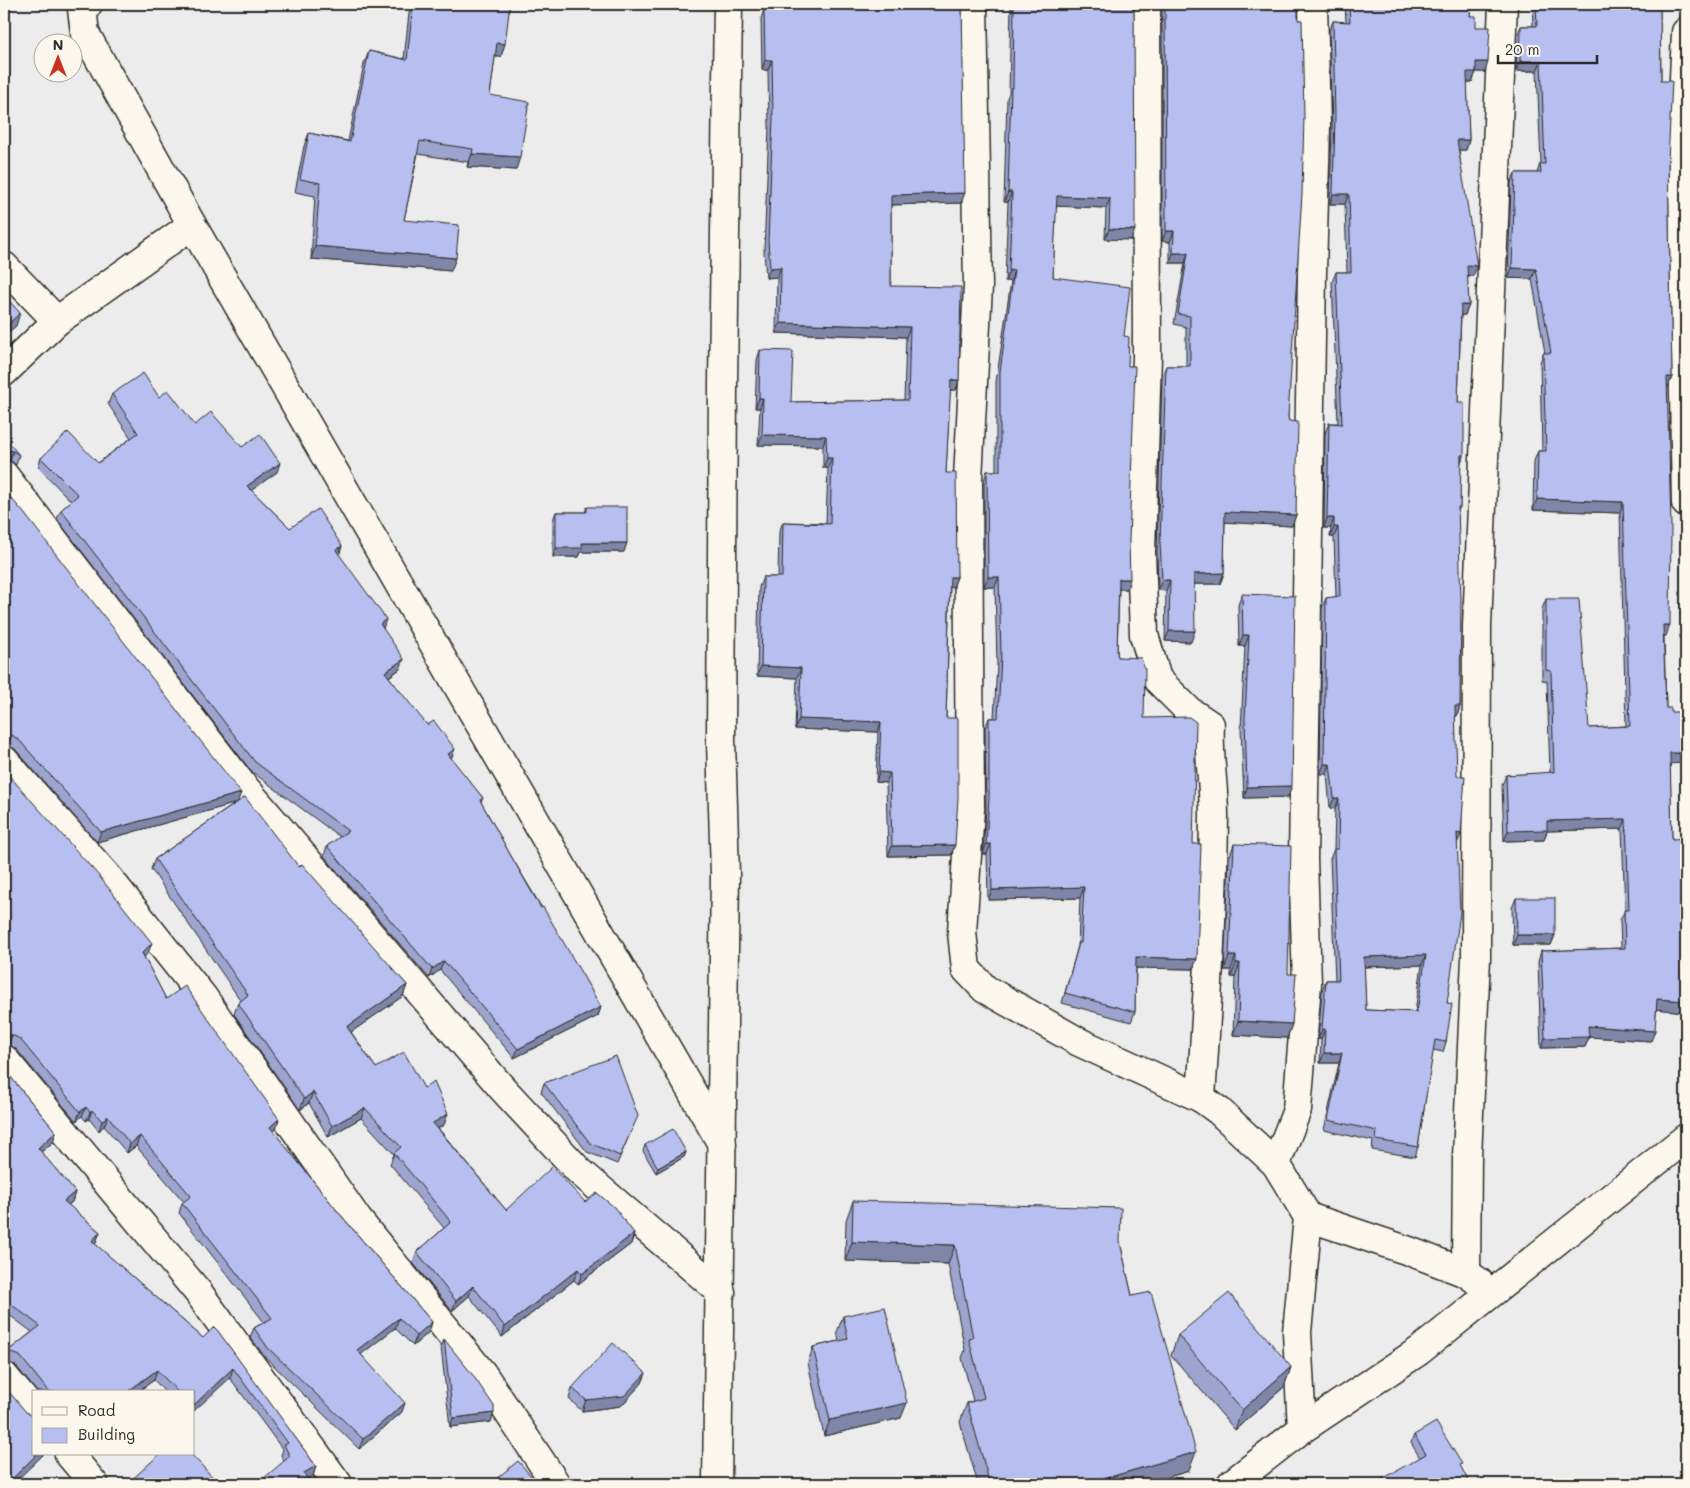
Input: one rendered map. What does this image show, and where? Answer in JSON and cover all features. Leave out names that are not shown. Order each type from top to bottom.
[{"type":"street","points":[[88,4],[82,9],[85,33],[192,225],[722,1146]]},
{"type":"street","points":[[717,1484],[725,874],[721,741],[728,4]]},
{"type":"street","points":[[972,4],[978,286],[968,479],[970,809],[962,932],[966,969],[984,989],[1062,1033],[1201,1098],[1219,1111],[1276,1164],[1308,1217],[1300,1279],[1297,1332],[1302,1429]]},
{"type":"street","points":[[1146,4],[1147,356],[1141,552],[1144,635],[1157,679],[1189,711],[1210,725],[1208,754],[1213,778],[1214,816],[1210,966],[1201,1098]]},
{"type":"street","points":[[1276,1164],[1298,1110],[1307,984],[1303,859],[1316,126],[1313,4]]},
{"type":"street","points":[[1466,1274],[1467,1156],[1476,958],[1477,626],[1503,4]]},
{"type":"street","points":[[1686,32],[1680,171],[1686,503]]},
{"type":"street","points":[[4,372],[57,321],[192,225]]},
{"type":"street","points":[[4,266],[57,321]]},
{"type":"street","points":[[4,475],[240,782],[502,1088],[579,1171],[721,1292]]},
{"type":"street","points":[[4,760],[107,876],[203,997],[358,1220],[482,1373],[556,1484]]},
{"type":"street","points":[[4,1059],[198,1292],[338,1484]]},
{"type":"street","points":[[1231,1484],[1302,1429],[1419,1351],[1686,1138]]},
{"type":"street","points":[[1308,1217],[1409,1251],[1466,1274],[1494,1293]]},
{"type":"street","points":[[4,1376],[32,1410]]},
{"type":"street","points":[[71,1456],[94,1484]]},
{"type":"building","points":[[413,4],[510,4],[505,44],[497,43],[490,95],[529,102],[520,157],[472,154],[473,149],[420,141],[404,220],[459,225],[456,258],[315,246],[320,183],[300,179],[309,133],[350,142],[369,51],[407,60]]},
{"type":"building","points":[[845,4],[962,4],[965,193],[891,195],[891,286],[961,287],[959,380],[951,380],[946,473],[956,473],[957,577],[950,577],[946,718],[958,718],[958,798],[955,845],[892,846],[890,773],[879,772],[881,722],[799,719],[801,668],[761,666],[763,577],[782,577],[783,522],[830,524],[832,458],[827,458],[826,436],[762,435],[763,398],[759,398],[760,350],[793,351],[791,402],[908,400],[910,327],[780,323],[781,267],[770,268],[768,241],[773,117],[772,60],[765,60],[764,9],[846,7]]},
{"type":"building","points":[[1014,4],[1134,4],[1135,230],[1109,229],[1110,198],[1057,196],[1053,277],[1130,287],[1124,336],[1129,337],[1128,366],[1135,366],[1129,541],[1130,579],[1119,579],[1117,653],[1118,657],[1141,658],[1145,670],[1144,718],[1189,717],[1196,722],[1193,844],[1201,844],[1197,959],[1136,957],[1135,1012],[1065,993],[1079,943],[1081,943],[1084,887],[992,890],[991,844],[986,844],[989,799],[989,718],[998,718],[1001,654],[999,577],[988,577],[987,471],[1000,471],[1000,372],[1014,270],[1009,271],[1012,192],[1008,192],[1011,88],[1013,88]]},
{"type":"building","points":[[1165,4],[1298,4],[1298,20],[1302,20],[1304,116],[1302,194],[1288,417],[1289,421],[1298,422],[1296,515],[1225,512],[1224,573],[1194,574],[1195,631],[1169,631],[1170,580],[1162,580],[1160,542],[1166,366],[1190,366],[1190,316],[1178,314],[1188,253],[1173,253],[1174,231],[1166,231]]},
{"type":"building","points":[[1349,4],[1471,4],[1470,16],[1476,16],[1476,27],[1490,27],[1488,62],[1476,62],[1476,72],[1467,72],[1469,140],[1457,140],[1477,266],[1467,265],[1469,305],[1461,305],[1458,402],[1464,402],[1464,455],[1461,455],[1460,507],[1458,507],[1461,599],[1460,706],[1455,706],[1457,776],[1465,776],[1461,834],[1457,833],[1460,913],[1447,1003],[1452,1004],[1446,1042],[1435,1040],[1418,1147],[1376,1140],[1377,1131],[1328,1120],[1342,1053],[1324,1053],[1325,1029],[1322,1029],[1326,980],[1339,980],[1334,849],[1338,849],[1339,799],[1334,798],[1330,764],[1324,764],[1326,598],[1340,596],[1338,527],[1334,527],[1334,518],[1327,518],[1329,423],[1342,424],[1336,272],[1351,272],[1349,194],[1333,194],[1335,116],[1333,21],[1350,22]],"holes":[[[1426,955],[1417,1012],[1366,1010],[1364,957]]]},
{"type":"building","points":[[1536,4],[1660,4],[1661,81],[1672,81],[1668,161],[1672,377],[1667,377],[1671,526],[1670,625],[1663,625],[1666,708],[1671,708],[1671,712],[1686,712],[1686,753],[1670,753],[1672,839],[1686,838],[1686,1001],[1657,999],[1655,1031],[1588,1026],[1589,1037],[1545,1038],[1541,951],[1625,948],[1624,910],[1629,910],[1626,819],[1547,821],[1547,830],[1508,831],[1506,775],[1554,772],[1551,671],[1546,670],[1546,599],[1579,599],[1589,728],[1630,726],[1623,502],[1537,499],[1538,451],[1546,451],[1543,353],[1551,353],[1536,269],[1512,268],[1515,173],[1541,173],[1540,164],[1545,164],[1541,61],[1520,61],[1521,26],[1537,26]]},
{"type":"building","points":[[4,295],[20,313],[4,328]]},
{"type":"building","points":[[143,373],[159,397],[168,390],[195,425],[211,412],[242,447],[260,434],[280,463],[247,486],[290,528],[318,509],[342,546],[336,550],[386,619],[380,624],[404,659],[385,672],[427,725],[434,721],[455,749],[448,754],[483,798],[480,800],[511,856],[601,1007],[518,1049],[444,961],[432,969],[327,846],[348,831],[255,762],[61,510],[78,495],[41,458],[68,432],[98,463],[138,433],[112,394]]},
{"type":"building","points":[[5,438],[19,455],[13,451],[4,450]]},
{"type":"building","points":[[4,490],[24,513],[241,793],[101,832],[19,740],[12,735],[4,735]]},
{"type":"building","points":[[587,507],[627,507],[627,543],[582,543],[582,548],[556,548],[556,512],[587,512]]},
{"type":"building","points":[[1242,594],[1295,596],[1292,786],[1247,787],[1245,718],[1249,635],[1243,635]]},
{"type":"building","points":[[4,770],[99,876],[152,943],[142,953],[166,999],[185,986],[279,1119],[270,1127],[339,1213],[432,1322],[416,1336],[399,1318],[357,1350],[405,1403],[363,1439],[268,1348],[254,1328],[272,1318],[182,1203],[191,1196],[140,1136],[130,1144],[108,1116],[102,1121],[92,1110],[90,1112],[86,1107],[80,1112],[20,1039],[4,1034]]},
{"type":"building","points":[[245,797],[299,867],[302,864],[407,985],[347,1027],[376,1068],[404,1052],[424,1088],[434,1082],[448,1114],[433,1123],[506,1210],[552,1167],[585,1202],[597,1193],[614,1207],[634,1233],[582,1274],[578,1269],[505,1327],[473,1286],[456,1301],[417,1252],[451,1222],[394,1153],[401,1147],[365,1108],[332,1126],[313,1092],[304,1099],[238,1003],[248,995],[155,859]]},
{"type":"building","points":[[1234,844],[1291,846],[1288,974],[1296,974],[1292,1024],[1238,1021],[1240,963],[1236,963],[1236,956],[1229,956]]},
{"type":"building","points":[[1516,898],[1555,898],[1555,935],[1517,935]]},
{"type":"building","points":[[616,1056],[638,1116],[620,1156],[590,1143],[544,1083]]},
{"type":"building","points":[[4,1069],[56,1132],[38,1148],[75,1192],[64,1201],[100,1232],[92,1241],[203,1338],[214,1327],[218,1331],[316,1466],[304,1473],[310,1484],[257,1484],[290,1456],[284,1445],[288,1443],[233,1368],[195,1404],[195,1390],[176,1390],[157,1370],[130,1390],[47,1390],[20,1356],[8,1351],[40,1326],[4,1299]]},
{"type":"building","points":[[673,1129],[686,1152],[658,1168],[645,1145]]},
{"type":"building","points":[[853,1201],[1121,1208],[1120,1242],[1132,1296],[1151,1292],[1196,1452],[1086,1484],[990,1484],[967,1403],[984,1398],[969,1339],[973,1338],[955,1245],[852,1242]]},
{"type":"building","points":[[1229,1293],[1291,1367],[1242,1410],[1178,1335]]},
{"type":"building","points":[[885,1307],[907,1403],[830,1420],[813,1347],[848,1339],[843,1316]]},
{"type":"building","points":[[444,1339],[472,1374],[494,1406],[494,1413],[453,1418]]},
{"type":"building","points":[[613,1343],[646,1373],[624,1396],[586,1400],[572,1388]]},
{"type":"building","points":[[4,1386],[26,1412],[32,1416],[32,1456],[35,1456],[7,1484],[4,1484]]},
{"type":"building","points":[[1436,1422],[1462,1464],[1460,1465],[1470,1484],[1373,1484],[1426,1454],[1414,1435]]},
{"type":"building","points":[[158,1456],[193,1456],[219,1484],[127,1484]]},
{"type":"building","points":[[518,1461],[536,1484],[490,1484]]},
{"type":"building","points":[[1364,1479],[1366,1484],[1352,1484]]}]
